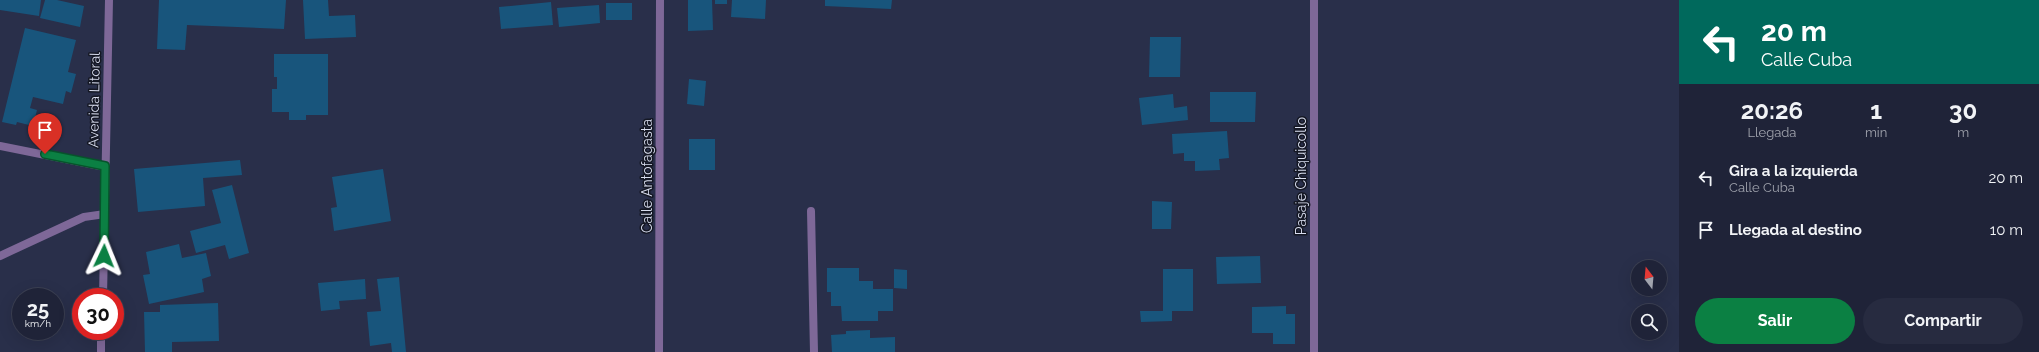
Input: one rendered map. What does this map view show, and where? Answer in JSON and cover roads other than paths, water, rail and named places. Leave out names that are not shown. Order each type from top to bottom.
[{"type":"street","name":"Avenida Litoral","points":[[102,288],[109,0]]},
{"type":"street","name":"Calle Antofagasta","points":[[659,352],[660,0]]},
{"type":"street","name":"Pasaje Chiquicollo","points":[[1314,0],[1314,352]]},
{"type":"street","points":[[0,146],[105,166]]},
{"type":"street","points":[[810,211],[814,352]]},
{"type":"street","points":[[0,256],[84,217],[105,214]]},
{"type":"street","points":[[101,340],[101,352]]}]
